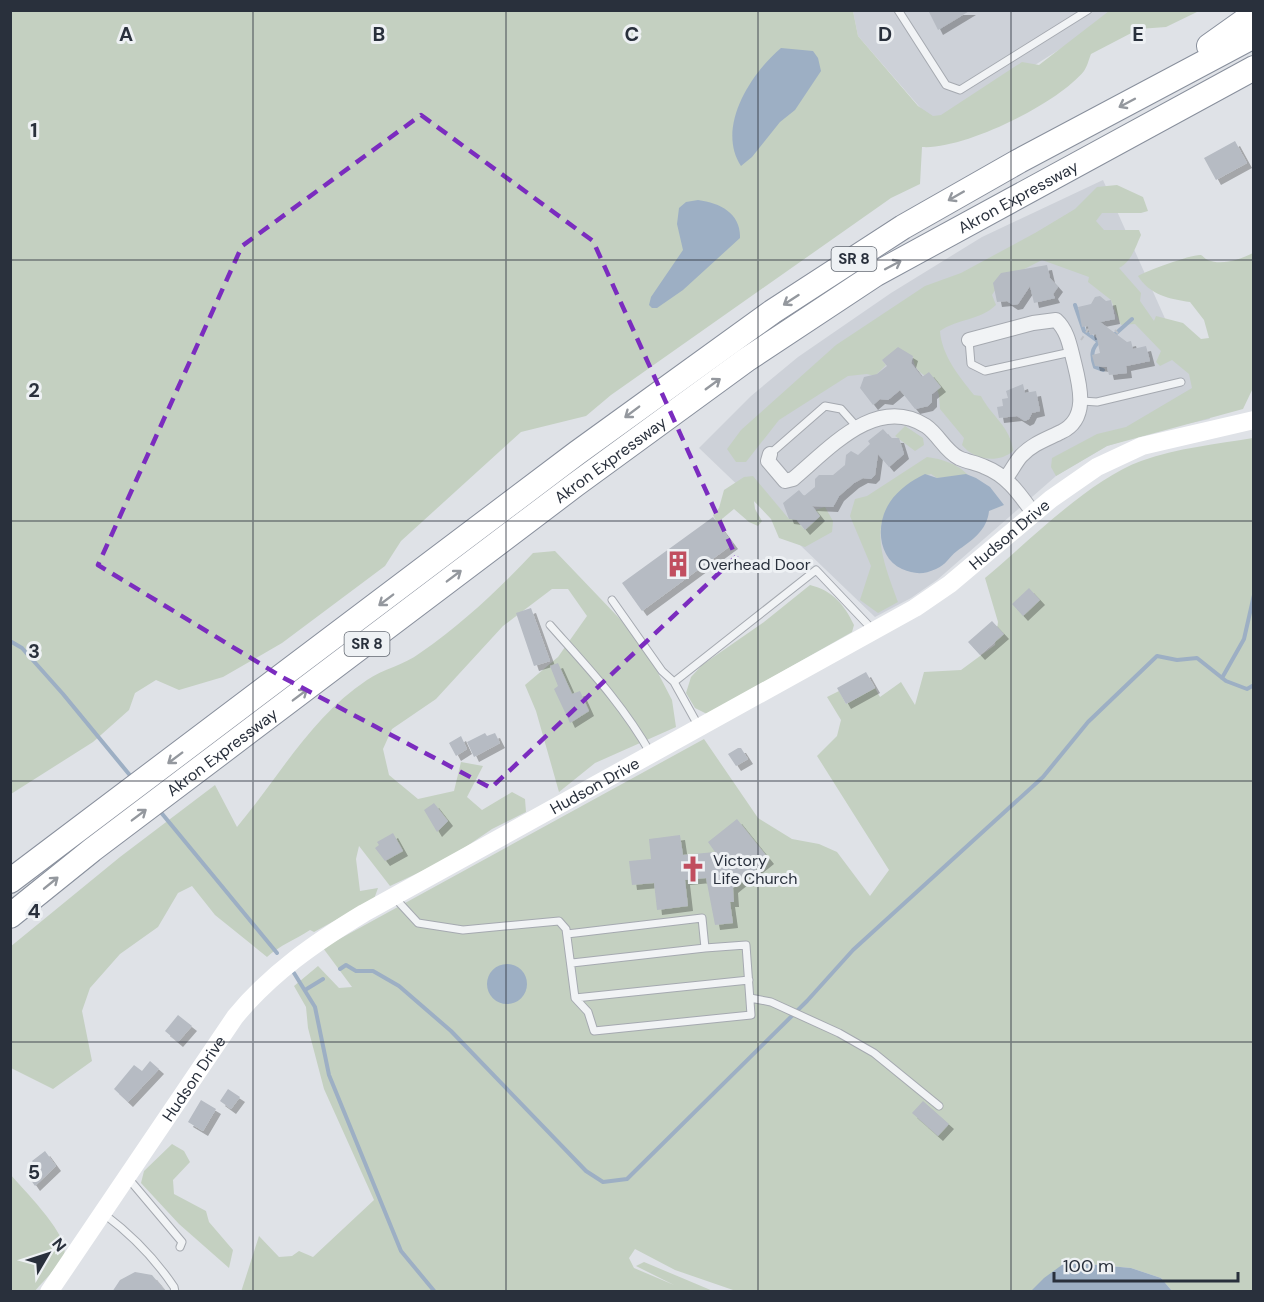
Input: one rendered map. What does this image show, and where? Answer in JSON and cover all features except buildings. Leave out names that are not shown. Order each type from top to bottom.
[{"type":"highway","points":[[1157,87],[1254,14]]},
{"type":"highway","name":"Akron Expressway","points":[[10,881],[577,453],[763,318],[903,227],[1254,36]]},
{"type":"highway","name":"Akron Expressway","points":[[10,916],[92,850],[575,485],[746,360],[876,274],[1254,68]]},
{"type":"highway","points":[[1176,110],[1254,81]]},
{"type":"street","points":[[969,340],[1033,323],[1056,320],[1064,328],[1071,352],[1082,401],[1073,421],[1063,431],[1045,438],[1022,455],[1005,479]]},
{"type":"street","points":[[770,454],[768,461],[772,469],[785,482],[793,479],[870,420],[891,416],[908,419],[925,426],[958,457],[986,467],[1005,479],[1034,514]]},
{"type":"street","name":"Hudson Drive","points":[[49,1292],[216,1044],[262,986],[332,932],[874,632],[950,584],[1076,480],[1120,455],[1167,439],[1254,420]]},
{"type":"lane","points":[[898,10],[946,85],[960,90],[1088,10]]},
{"type":"lane","points":[[969,340],[971,364],[985,371],[1071,352]]},
{"type":"lane","points":[[1082,401],[1097,402],[1181,382]]},
{"type":"lane","points":[[770,454],[825,406],[841,409],[857,428]]},
{"type":"lane","points":[[674,682],[816,570],[874,632]]},
{"type":"lane","points":[[612,600],[662,671],[674,682],[700,729]]},
{"type":"lane","points":[[550,625],[600,679],[636,729],[652,756]]},
{"type":"lane","points":[[394,897],[418,923],[463,930],[559,921],[567,934],[575,998],[588,1012],[594,1031],[751,1015],[746,945],[572,963]]},
{"type":"lane","points":[[567,934],[702,918],[705,948]]},
{"type":"lane","points":[[575,998],[748,980]]},
{"type":"lane","points":[[750,998],[771,1002],[839,1033],[874,1053],[939,1106]]},
{"type":"lane","points":[[126,1176],[182,1242],[180,1247]]},
{"type":"lane","points":[[102,1212],[128,1232],[156,1260],[175,1292]]},
{"type":"path","points":[[1084,335],[1089,328]]},
{"type":"path","points":[[1115,330],[1120,336]]},
{"type":"highlighted area","points":[[421,115],[593,241],[736,557],[491,788],[282,677],[98,565],[242,246]]},
{"type":"shaded area","points":[[853,11],[1120,11],[937,127],[858,36]]},
{"type":"shaded area","points":[[1103,180],[1210,419],[1162,429],[1107,446],[1056,476],[937,580],[911,598],[875,617],[699,448],[751,396],[798,357],[891,293],[982,237]]},
{"type":"green space","points":[[11,11],[853,11],[858,36],[918,106],[933,116],[941,115],[1022,62],[1039,65],[1109,11],[1199,11],[1166,27],[1139,29],[1091,54],[1084,71],[1071,84],[1009,122],[961,141],[922,147],[920,184],[891,198],[611,395],[586,416],[521,432],[401,541],[385,566],[282,643],[223,677],[179,690],[156,680],[135,693],[129,710],[93,742],[11,794]]},
{"type":"green space","points":[[1117,185],[1143,197],[1148,211],[1102,213],[1096,221],[1104,230],[1139,230],[1141,235],[1133,254],[1119,268],[1141,293],[1140,301],[1154,321],[1156,316],[1183,323],[1201,339],[1209,338],[1204,320],[1190,302],[1154,292],[1138,276],[1196,255],[1201,255],[1213,262],[1225,262],[1253,253],[1253,388],[1243,409],[1107,446],[1056,476],[1051,467],[1052,458],[1097,434],[1126,427],[1192,388],[1189,374],[1172,360],[1160,366],[1156,362],[1161,351],[1135,324],[1121,325],[1111,300],[1088,282],[1089,277],[1042,260],[1001,281],[992,295],[996,305],[989,310],[940,331],[944,349],[957,373],[974,395],[981,396],[1009,435],[1013,451],[1007,455],[993,459],[979,457],[962,445],[964,438],[940,409],[939,395],[934,380],[919,371],[913,361],[913,356],[882,360],[886,365],[875,376],[867,374],[848,376],[779,420],[746,462],[736,462],[727,449],[741,430],[836,345],[925,286],[961,273],[1075,209],[1097,187]]},
{"type":"green space","points":[[905,426],[923,438],[924,445],[915,451],[895,436]]},
{"type":"green space","points":[[1253,438],[1253,1291],[1172,1291],[1161,1278],[1131,1268],[1066,1262],[1032,1291],[736,1291],[675,1270],[635,1249],[629,1258],[634,1268],[674,1285],[636,1266],[644,1262],[713,1291],[241,1292],[259,1236],[279,1257],[292,1256],[299,1251],[313,1257],[374,1200],[324,1089],[308,1028],[306,1007],[294,986],[318,966],[339,988],[352,987],[323,948],[704,739],[758,818],[792,839],[819,844],[837,852],[870,896],[889,870],[817,756],[837,736],[841,720],[827,697],[839,691],[846,704],[875,688],[880,697],[901,682],[915,705],[924,672],[961,670],[995,645],[998,622],[985,578],[1080,497],[1121,470],[1141,461],[1183,450]]},
{"type":"green space","points":[[927,457],[949,463],[968,475],[937,478],[931,474],[921,477],[904,489],[886,511],[881,526],[881,548],[898,602],[878,613],[860,600],[871,566],[850,516],[855,499],[867,496]]},
{"type":"green space","points":[[753,476],[789,519],[795,519],[804,529],[820,517],[815,510],[825,507],[833,521],[832,532],[805,547],[779,538],[771,519],[754,501],[755,509],[762,521],[758,526],[749,522],[734,509],[717,523],[713,515],[719,508],[724,490],[744,477]]},
{"type":"green space","points":[[555,551],[642,642],[672,700],[676,727],[595,763],[559,792],[536,711],[525,685],[558,657],[587,616],[568,589],[552,589],[503,626],[436,699],[392,729],[383,749],[389,775],[418,799],[454,791],[461,762],[483,766],[467,797],[482,810],[512,792],[525,799],[526,812],[492,829],[448,859],[390,886],[359,846],[356,859],[360,891],[378,888],[374,899],[314,932],[310,930],[267,957],[215,915],[192,886],[178,893],[158,927],[120,954],[90,988],[82,1011],[92,1061],[53,1089],[11,1068],[10,947],[120,857],[215,785],[237,827],[312,730],[347,695],[373,676],[407,661],[435,642],[479,606],[533,553]]},
{"type":"green space","points":[[810,585],[837,599],[854,625],[852,632],[707,714],[695,708],[686,693],[691,677],[702,665],[764,622]]},
{"type":"green space","points":[[172,1144],[184,1151],[190,1162],[173,1180],[174,1194],[206,1211],[209,1222],[233,1250],[229,1268],[179,1224],[141,1183],[144,1171]]},
{"type":"green space","points":[[10,1174],[53,1225],[64,1246],[64,1254],[58,1264],[35,1291],[11,1291]]},
{"type":"water","points":[[781,48],[813,51],[818,58],[821,71],[795,110],[780,122],[752,157],[741,166],[734,151],[732,135],[734,119],[748,87],[769,59]]},
{"type":"water","points":[[698,200],[728,211],[737,222],[740,238],[683,290],[657,308],[652,308],[649,305],[651,297],[683,250],[677,224],[679,208],[686,202]]},
{"type":"water","points":[[925,474],[937,478],[966,474],[990,487],[1004,505],[989,511],[988,518],[978,535],[942,565],[931,571],[919,573],[902,569],[894,564],[884,549],[881,530],[885,511],[893,498],[915,479]]},
{"type":"water","points":[[507,964],[515,965],[521,970],[526,976],[526,992],[521,998],[515,1003],[507,1004],[499,1003],[493,998],[488,992],[487,984],[488,976],[493,970],[499,965]]},
{"type":"water","points":[[1066,1262],[1131,1268],[1161,1278],[1172,1291],[1031,1291]]},
{"type":"waterway","points":[[1075,305],[1084,331],[1099,342]]},
{"type":"waterway","points":[[1113,336],[1132,319]]},
{"type":"waterway","points":[[1100,341],[1093,349],[1092,356],[1095,367],[1103,370]]},
{"type":"waterway","points":[[1222,678],[1244,639],[1254,595]]},
{"type":"waterway","points":[[10,641],[22,648],[133,779]]},
{"type":"waterway","points":[[340,969],[346,965],[356,971],[373,971],[399,986],[451,1031],[586,1171],[603,1182],[627,1179],[807,1001],[853,950],[1043,777],[1088,722],[1157,656],[1177,660],[1197,658],[1226,681],[1247,689],[1254,685]]},
{"type":"waterway","points":[[159,810],[277,953]]},
{"type":"waterway","points":[[294,973],[315,1007],[329,1075],[401,1251],[435,1292]]},
{"type":"waterway","points":[[305,990],[323,979]]},
{"type":"place","name":"Overhead Door","points":[[678,564]]},
{"type":"place","name":"Victory Life Church","points":[[693,869]]}]
